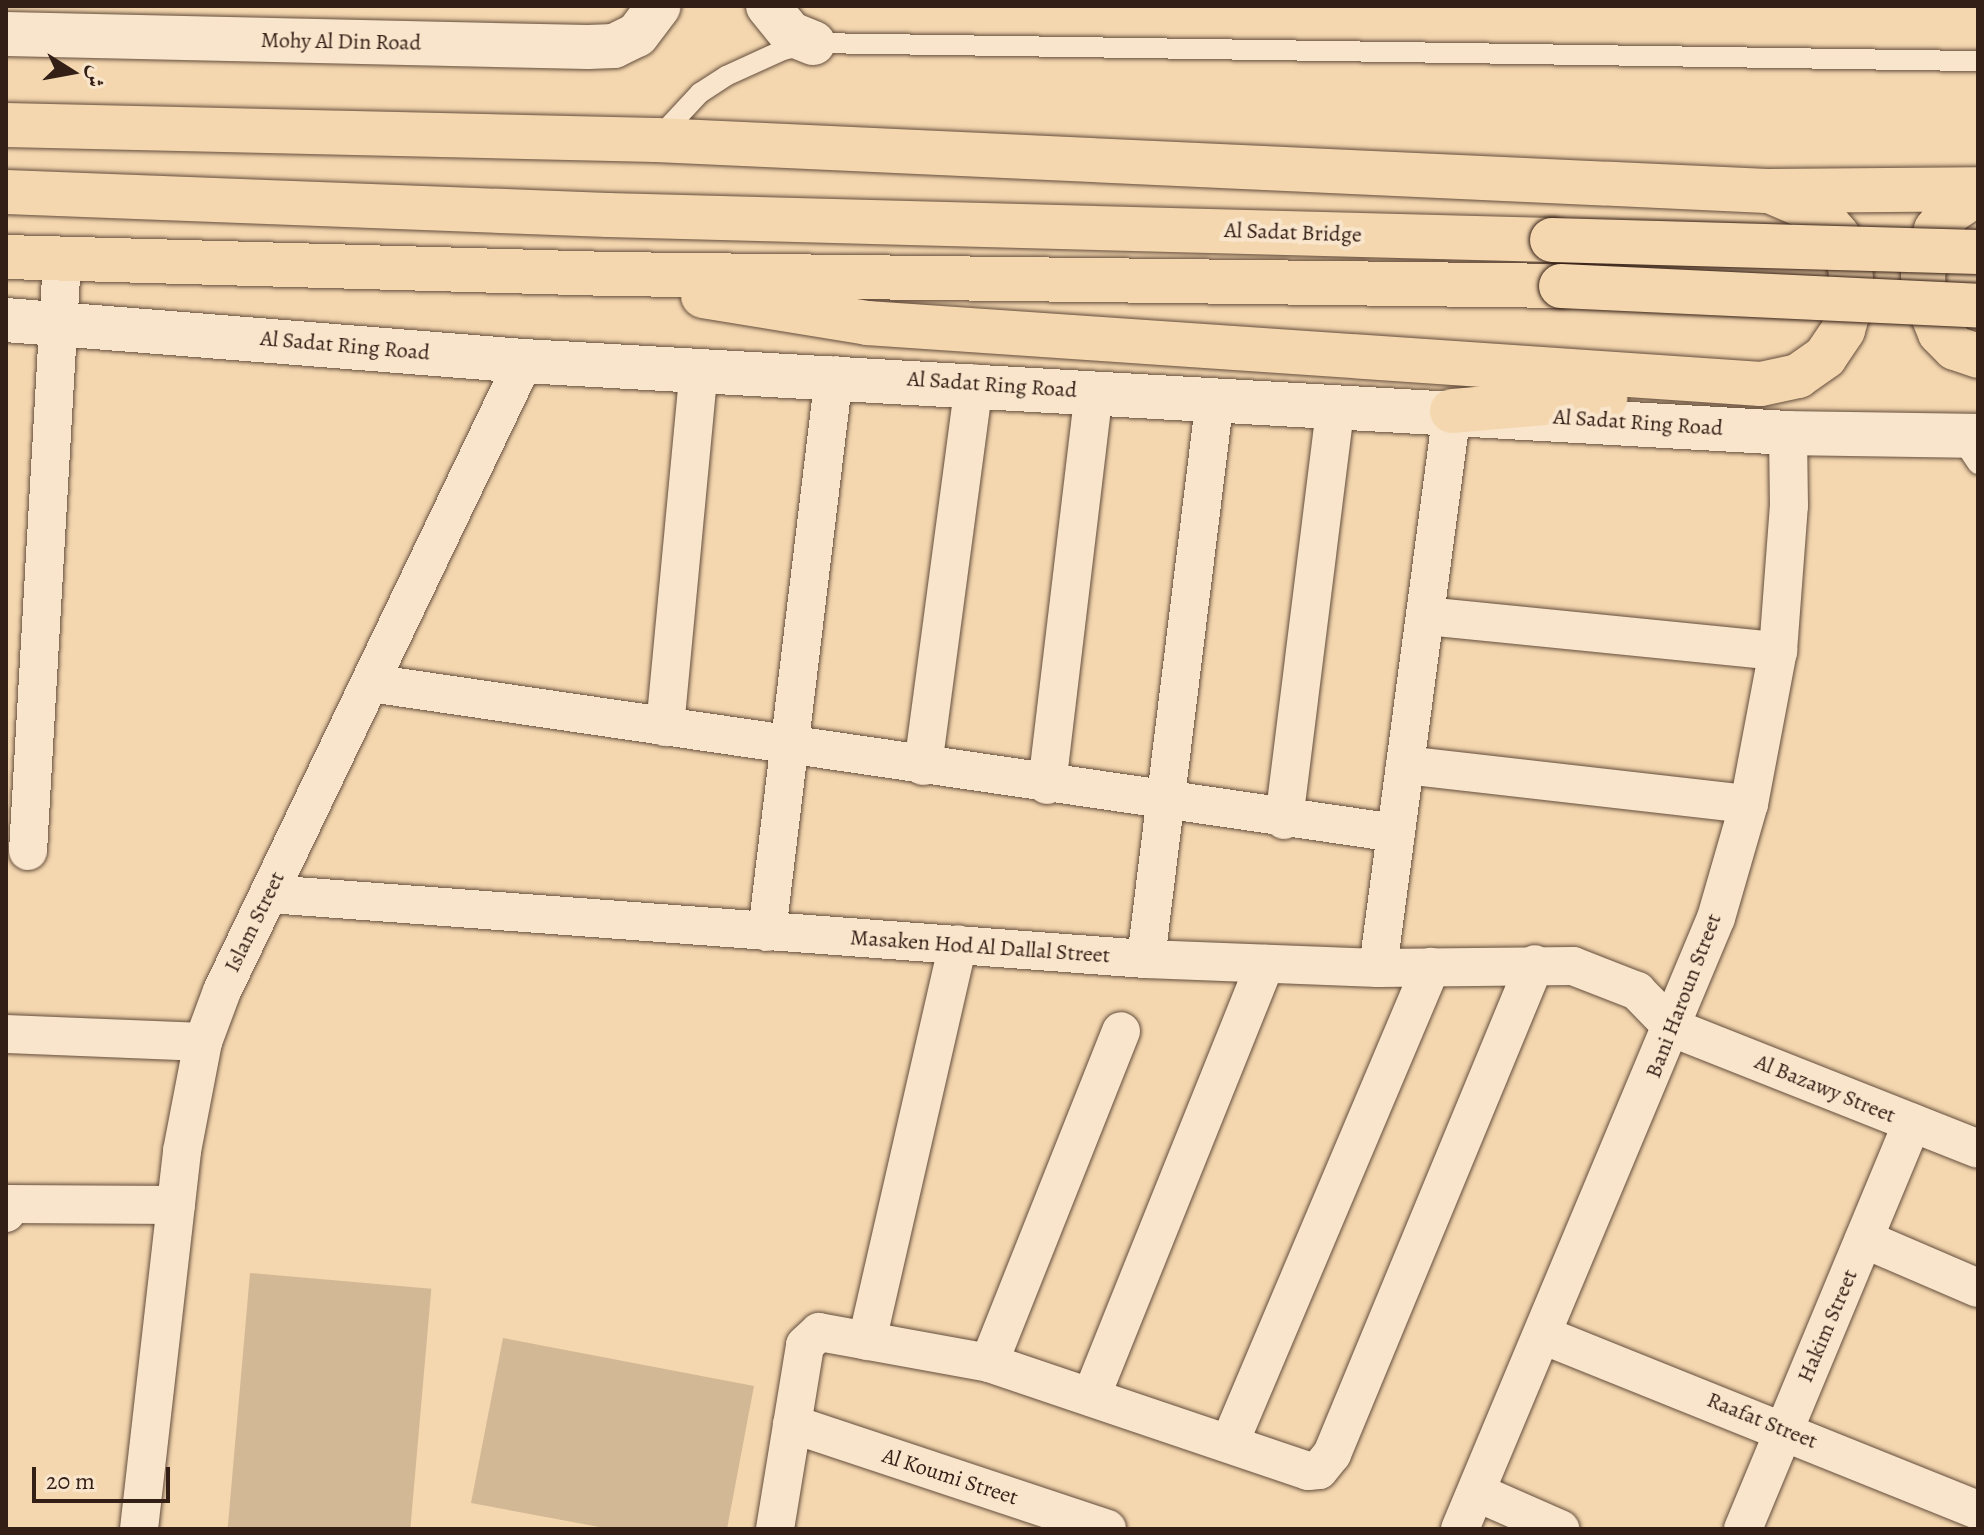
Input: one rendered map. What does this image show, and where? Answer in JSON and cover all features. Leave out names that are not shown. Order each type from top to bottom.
[{"type":"highway","points":[[6,125],[656,140],[1767,191],[1978,191]]},
{"type":"highway","points":[[1452,411],[1740,386],[1798,376],[1825,357],[1843,330],[1852,299],[1850,266],[1838,236],[1816,211],[1767,191]]},
{"type":"highway","points":[[1978,191],[1950,212],[1936,230],[1923,273],[1930,314],[1940,333],[1955,348],[1978,356]]},
{"type":"highway","name":"Al Sadat Bridge","points":[[6,192],[608,215],[1978,252]]},
{"type":"highway","points":[[6,257],[611,274],[1561,286],[1978,306]]},
{"type":"highway","points":[[611,274],[738,303],[867,323],[1740,386]]},
{"type":"main road","name":"Mohy Al Din Road","points":[[6,34],[614,46],[637,35],[659,6]]},
{"type":"main road","points":[[768,6],[772,17],[791,34],[813,43]]},
{"type":"main road","name":"Al Sadat Ring Road","points":[[6,320],[59,321],[524,361],[974,383],[1972,445]]},
{"type":"street","points":[[28,851],[62,259]]},
{"type":"street","name":"Islam Street","points":[[139,1529],[190,1096],[203,1042],[269,894],[524,361]]},
{"type":"street","points":[[665,727],[699,369]]},
{"type":"street","points":[[767,932],[834,375]]},
{"type":"street","points":[[923,766],[974,383]]},
{"type":"street","points":[[1047,785],[1094,391]]},
{"type":"street","points":[[1146,959],[1215,398]]},
{"type":"street","points":[[1284,820],[1336,405]]},
{"type":"street","points":[[1378,968],[1452,411]]},
{"type":"street","name":"Bani Haroun Street","points":[[1460,1529],[1545,1336],[1716,918],[1749,804],[1778,651],[1789,506],[1788,433]]},
{"type":"street","points":[[1426,616],[1778,651]]},
{"type":"street","points":[[370,683],[1284,820],[1396,833]]},
{"type":"street","points":[[1405,765],[1749,804]]},
{"type":"street","name":"Masaken Hod Al Dallal Street","points":[[269,894],[1146,959],[1378,968],[1573,966],[1627,986],[1673,1028]]},
{"type":"street","points":[[867,1341],[958,944]]},
{"type":"street","points":[[1091,1397],[1265,964]]},
{"type":"street","points":[[775,1529],[810,1337],[819,1332],[989,1363],[1230,1442],[1308,1471],[1327,1463],[1535,964]]},
{"type":"street","points":[[1230,1442],[1431,967]]},
{"type":"street","name":"Al Bazawy Street","points":[[1673,1028],[1978,1149]]},
{"type":"street","points":[[989,1363],[1121,1031]]},
{"type":"street","points":[[6,1034],[203,1042]]},
{"type":"street","name":"Hakim Street","points":[[1743,1529],[1912,1123]]},
{"type":"street","points":[[7,1207],[176,1205]]},
{"type":"street","points":[[1864,1239],[1978,1288]]},
{"type":"street","name":"Raafat Street","points":[[1545,1336],[1785,1429],[1978,1510]]},
{"type":"street","name":"Al Koumi Street","points":[[792,1424],[1107,1529]]},
{"type":"street","points":[[1478,1493],[1560,1529]]},
{"type":"lane","points":[[656,140],[700,93],[726,76],[783,50],[813,43],[1978,61]]},
{"type":"shaded area","points":[[250,1273],[431,1289],[410,1529],[228,1529]]},
{"type":"shaded area","points":[[503,1338],[754,1386],[727,1529],[610,1529],[471,1503]]}]
